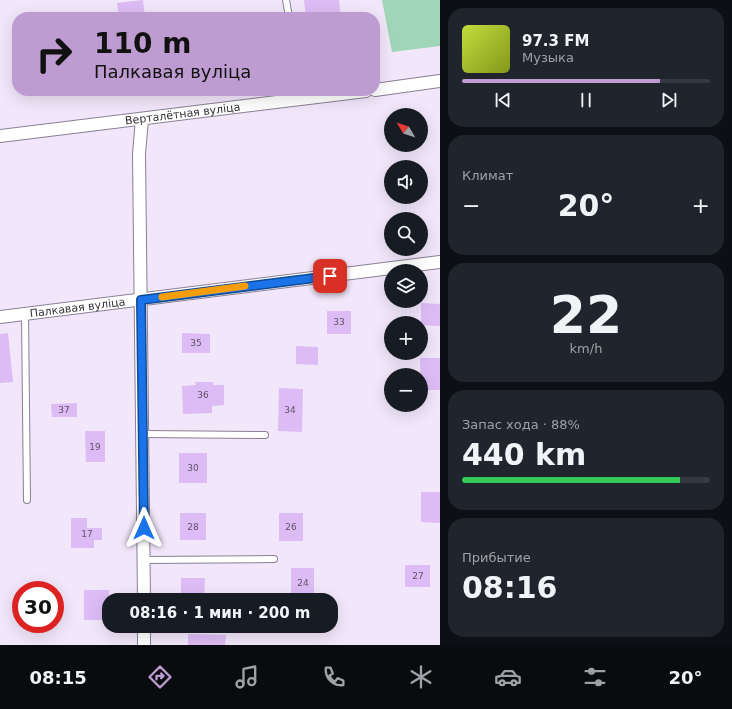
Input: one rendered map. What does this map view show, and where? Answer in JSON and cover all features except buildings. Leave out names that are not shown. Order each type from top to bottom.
[{"type":"street","points":[[380,89],[440,81]]},
{"type":"street","name":"Верталётная вуліца","points":[[0,136],[300,96]]},
{"type":"street","points":[[142,118],[139,154],[144,593]]},
{"type":"street","name":"Палкавая вуліца","points":[[0,318],[440,262]]},
{"type":"street","points":[[144,633],[144,645]]},
{"type":"lane","points":[[286,0],[287,12]]},
{"type":"lane","points":[[25,314],[27,500]]},
{"type":"lane","points":[[143,434],[265,435]]},
{"type":"lane","points":[[144,560],[274,559]]},
{"type":"green space","points":[[382,0],[440,0],[440,46],[392,52]]},
{"type":"slow traffic","points":[[162,297],[245,286]]},
{"type":"route","points":[[144,528],[141,300],[330,276]]}]
